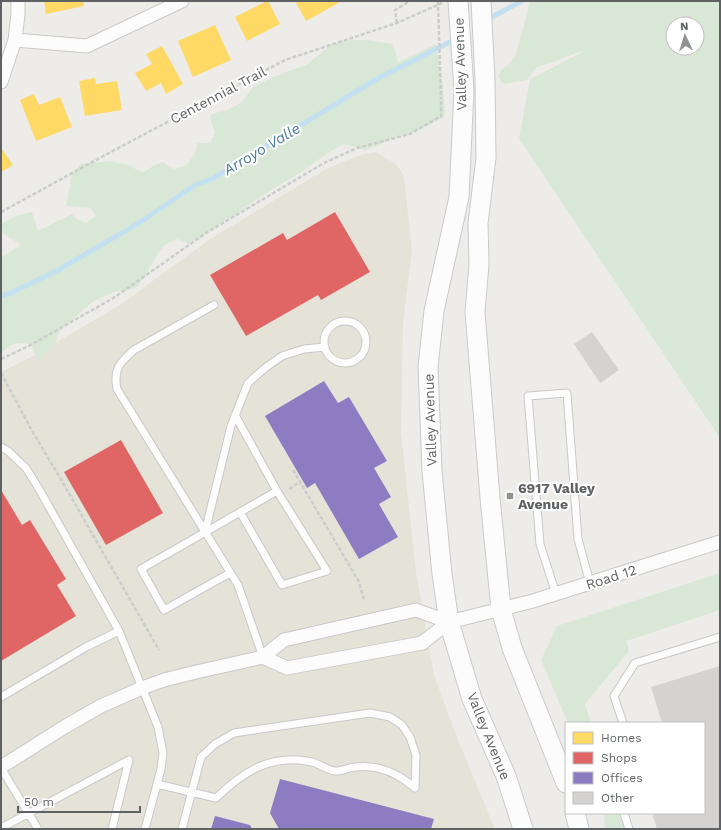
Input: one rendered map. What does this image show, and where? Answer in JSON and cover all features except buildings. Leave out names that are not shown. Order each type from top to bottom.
[{"type":"main road","name":"Valley Avenue","points":[[458,1],[464,90],[459,196],[434,311],[428,367],[432,471],[442,574],[449,622],[472,699],[506,776],[523,829]]},
{"type":"main road","name":"Valley Avenue","points":[[481,1],[485,79],[486,158],[478,223],[479,264],[475,312],[490,498],[501,609],[512,648],[565,780]]},
{"type":"main road","points":[[575,814],[579,829]]},
{"type":"street","points":[[1,82],[15,40],[18,1]]},
{"type":"street","points":[[15,40],[87,46],[182,1]]},
{"type":"street","name":"Road 12","points":[[449,622],[534,601],[720,542]]},
{"type":"street","points":[[1,767],[95,709],[164,680],[263,657],[284,640],[416,610],[449,622]]},
{"type":"street","points":[[263,657],[287,668],[422,644],[449,622]]},
{"type":"lane","points":[[214,305],[134,350],[123,360],[118,368],[115,380],[117,389],[238,585],[263,657]]},
{"type":"lane","points":[[349,320],[357,324],[363,330],[366,338],[366,346],[363,354],[350,362],[342,363],[334,360],[328,355],[325,347],[324,339],[327,331],[333,324],[341,321],[349,320]]},
{"type":"lane","points":[[205,532],[235,415],[248,383],[264,368],[282,356],[304,349],[325,347]]},
{"type":"lane","points":[[556,594],[540,544],[528,396],[567,393],[578,539],[590,583]]},
{"type":"lane","points":[[235,415],[277,491],[327,571],[282,585],[240,512]]},
{"type":"lane","points":[[1,447],[8,451],[26,468],[119,631],[158,727],[163,753],[161,768],[145,829]]},
{"type":"lane","points":[[230,573],[164,610],[141,569],[277,491]]},
{"type":"lane","points":[[1,697],[86,647],[119,631]]},
{"type":"lane","points":[[623,722],[614,696],[635,663],[720,637]]},
{"type":"lane","points":[[157,784],[192,792],[216,798],[229,785],[245,773],[264,764],[288,759],[312,762],[336,771],[356,766],[377,768],[397,776],[415,788],[416,755],[410,737],[402,725],[390,717],[370,713],[234,733],[215,744],[201,757],[192,792],[182,829]]},
{"type":"lane","points":[[1,828],[128,760],[112,829]]},
{"type":"lane","points":[[1,767],[38,829]]},
{"type":"lane","points":[[624,814],[629,829]]},
{"type":"path","points":[[397,23],[394,10],[410,1]]},
{"type":"path","points":[[1,359],[29,346],[115,297],[206,233],[324,163],[357,148],[410,134],[441,116],[438,1]]},
{"type":"path","name":"Centennial Trail","points":[[1,212],[285,60],[397,23],[446,1]]},
{"type":"path","points":[[1,373],[32,431],[159,650]]},
{"type":"path","points":[[293,470],[358,580],[364,599]]},
{"type":"shaded area","points":[[376,152],[396,164],[404,176],[412,251],[403,322],[401,433],[416,572],[434,675],[458,740],[495,829],[1,829],[1,372],[35,355],[120,305],[210,239],[326,169],[360,155]]},
{"type":"green space","points":[[530,1],[720,1],[720,438],[519,138],[530,79],[585,51],[578,52],[537,67],[527,80],[503,84],[498,77],[501,70],[515,57]]},
{"type":"green space","points":[[350,40],[366,40],[393,44],[398,62],[436,44],[443,87],[445,117],[412,133],[390,138],[378,146],[365,150],[344,144],[329,152],[300,173],[263,195],[188,244],[177,239],[166,244],[158,253],[137,287],[125,291],[116,291],[94,301],[62,328],[55,346],[38,360],[31,345],[26,344],[18,343],[11,345],[1,354],[1,258],[21,244],[5,234],[1,228],[1,224],[16,216],[32,212],[38,231],[72,214],[78,220],[86,223],[96,216],[90,208],[66,206],[72,175],[81,164],[109,161],[129,165],[144,172],[162,162],[174,169],[187,165],[195,153],[198,143],[210,143],[215,133],[210,119],[211,114],[228,110],[242,102],[253,87],[275,76],[306,65],[332,44]]},
{"type":"green space","points":[[720,573],[720,610],[626,641],[629,651],[585,704],[591,722],[568,722],[541,660],[557,626]]},
{"type":"green space","points":[[604,814],[619,814],[624,829],[605,829]]},
{"type":"waterway","name":"Arroyo Valle","points":[[486,20],[522,1]]},
{"type":"waterway","name":"Arroyo Valle","points":[[1,296],[11,293],[58,270],[139,223],[195,185],[214,178],[380,77],[456,39]]},
{"type":"place","name":"6917 Valley Avenue","points":[[510,496]]}]
